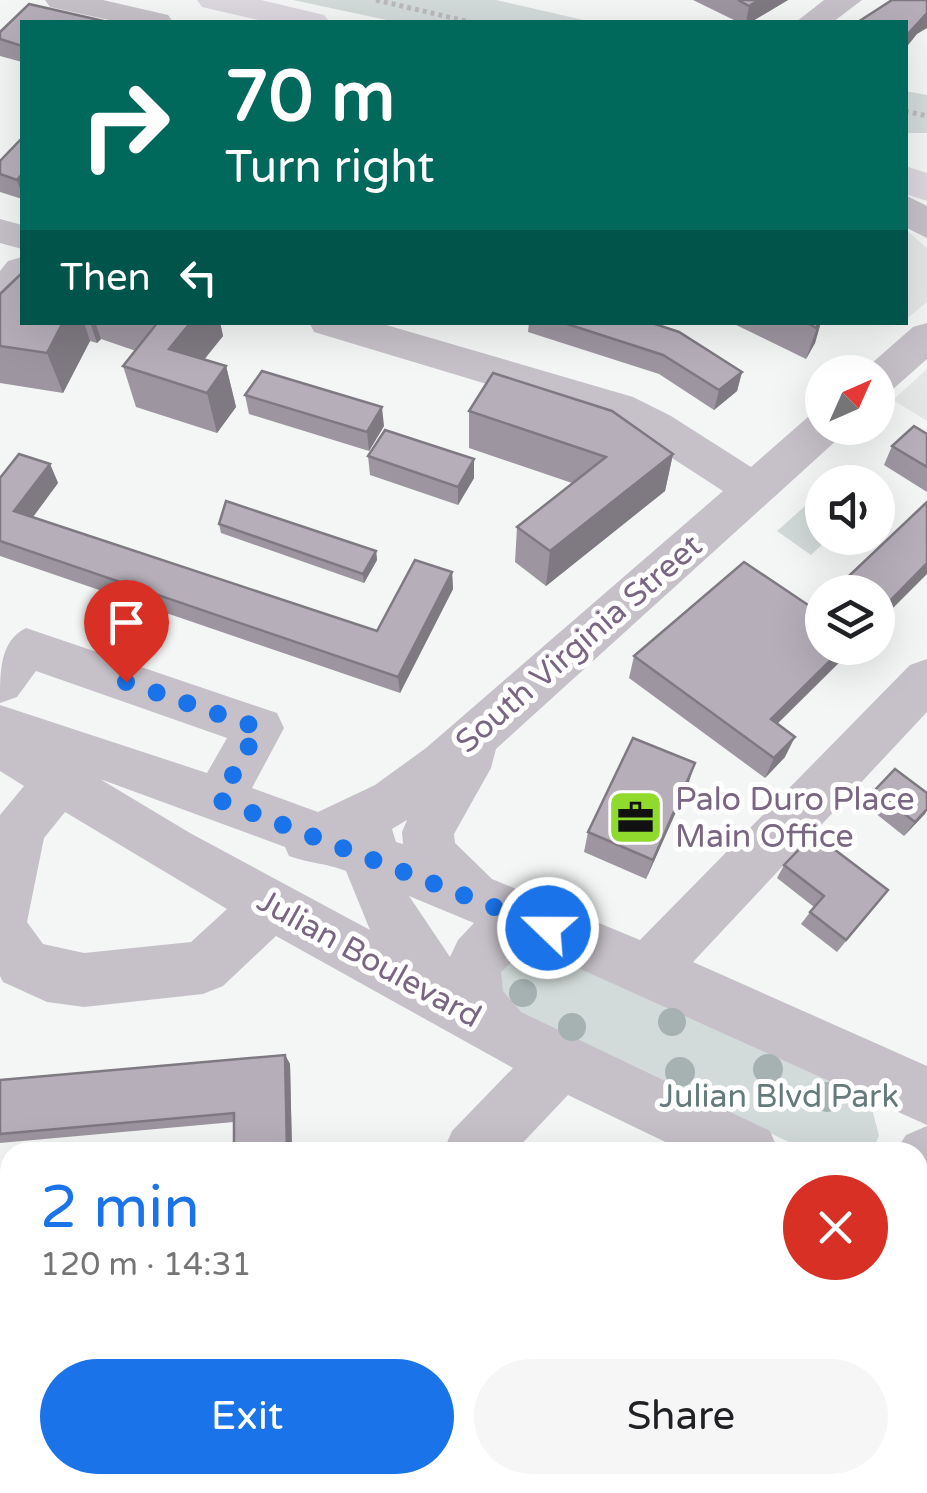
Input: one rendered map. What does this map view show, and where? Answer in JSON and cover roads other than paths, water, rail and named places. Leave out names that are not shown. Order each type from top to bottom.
[{"type":"main road","points":[[214,0],[248,16],[291,20]]},
{"type":"street","points":[[60,0],[148,20]]},
{"type":"street","points":[[815,20],[846,0]]},
{"type":"street","points":[[908,210],[927,226]]},
{"type":"street","points":[[0,296],[20,272]]},
{"type":"street","points":[[338,325],[618,408],[656,427],[753,489]]},
{"type":"street","points":[[895,365],[927,337]]},
{"type":"street","name":"South Virginia Street","points":[[344,846],[374,826],[805,444]]},
{"type":"street","points":[[0,682],[26,648],[259,728],[219,800]]},
{"type":"street","points":[[651,968],[927,678]]},
{"type":"street","points":[[484,901],[443,871],[430,854],[428,832],[461,770],[512,704]]},
{"type":"street","points":[[0,726],[219,800],[484,901],[651,968],[927,1096]]},
{"type":"street","name":"Julian Boulevard","points":[[0,744],[170,850],[487,1024],[728,1142]]},
{"type":"street","points":[[271,905],[203,967],[84,980],[48,975],[23,962],[0,926],[20,828],[63,783],[130,796],[232,842],[260,847],[344,846]]},
{"type":"street","points":[[344,846],[436,984],[487,1024]]},
{"type":"street","points":[[487,1024],[478,1004],[472,971],[477,956],[487,943],[505,932],[526,926],[548,928]]},
{"type":"street","points":[[483,1142],[560,1061]]},
{"type":"place","name":"Palo Duro Place Main Office","points":[[636,818]]},
{"type":"park label","name":"Julian Blvd Park","points":[[779,1097]]}]
